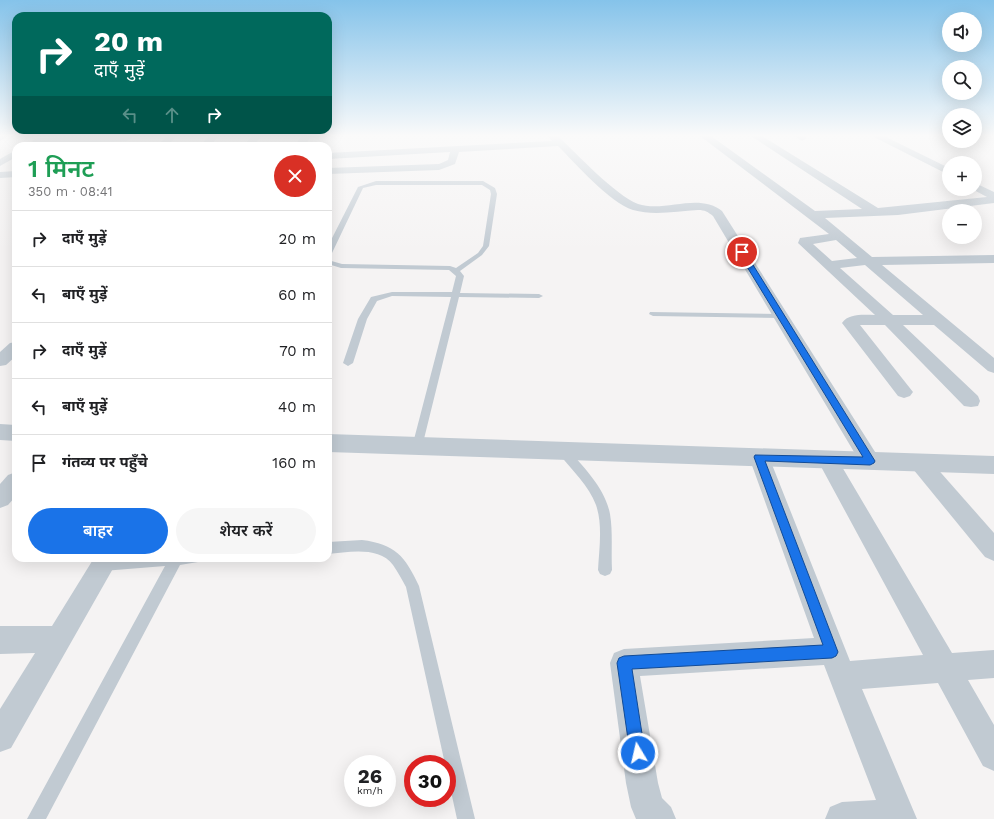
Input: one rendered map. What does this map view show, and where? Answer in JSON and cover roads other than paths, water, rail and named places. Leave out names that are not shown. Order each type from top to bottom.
[{"type":"street","points":[[0,175],[12,174]]},
{"type":"street","points":[[594,174],[630,205],[649,208],[698,207],[713,210],[718,214],[870,461]]},
{"type":"street","points":[[758,174],[840,236],[994,367]]},
{"type":"street","points":[[816,174],[875,212]]},
{"type":"street","points":[[982,190],[994,197]]},
{"type":"street","points":[[814,215],[875,212],[994,200]]},
{"type":"street","points":[[840,236],[805,241],[807,246],[889,320],[971,401]]},
{"type":"street","points":[[828,265],[868,261],[994,259]]},
{"type":"street","points":[[904,392],[850,323],[857,320],[939,320]]},
{"type":"street","points":[[0,361],[12,350]]},
{"type":"street","points":[[0,432],[12,433]]},
{"type":"street","points":[[332,443],[564,452],[759,457],[828,461],[920,462],[991,467]]},
{"type":"street","points":[[759,457],[836,664],[899,817],[842,819]]},
{"type":"street","points":[[828,461],[994,755]]},
{"type":"street","points":[[920,462],[994,550]]},
{"type":"street","points":[[0,498],[12,485]]},
{"type":"street","points":[[0,737],[104,562]]},
{"type":"street","points":[[0,640],[59,639]]},
{"type":"street","points":[[659,819],[648,806],[642,784],[624,663],[836,664],[944,668],[994,664]]},
{"type":"lane","points":[[332,244],[357,191],[361,187],[376,183],[483,183],[493,189],[494,194],[486,246],[480,254],[456,271]]},
{"type":"lane","points":[[332,263],[341,266],[450,268],[456,271],[460,276],[417,446]]},
{"type":"lane","points":[[348,363],[367,308],[373,300],[380,296],[392,294],[455,294],[539,296]]},
{"type":"lane","points":[[653,314],[782,316]]},
{"type":"lane","points":[[564,452],[600,501],[604,513],[605,570]]},
{"type":"lane","points":[[332,548],[362,546],[379,548],[397,560],[412,586],[466,819]]},
{"type":"lane","points":[[36,819],[174,562]]}]
